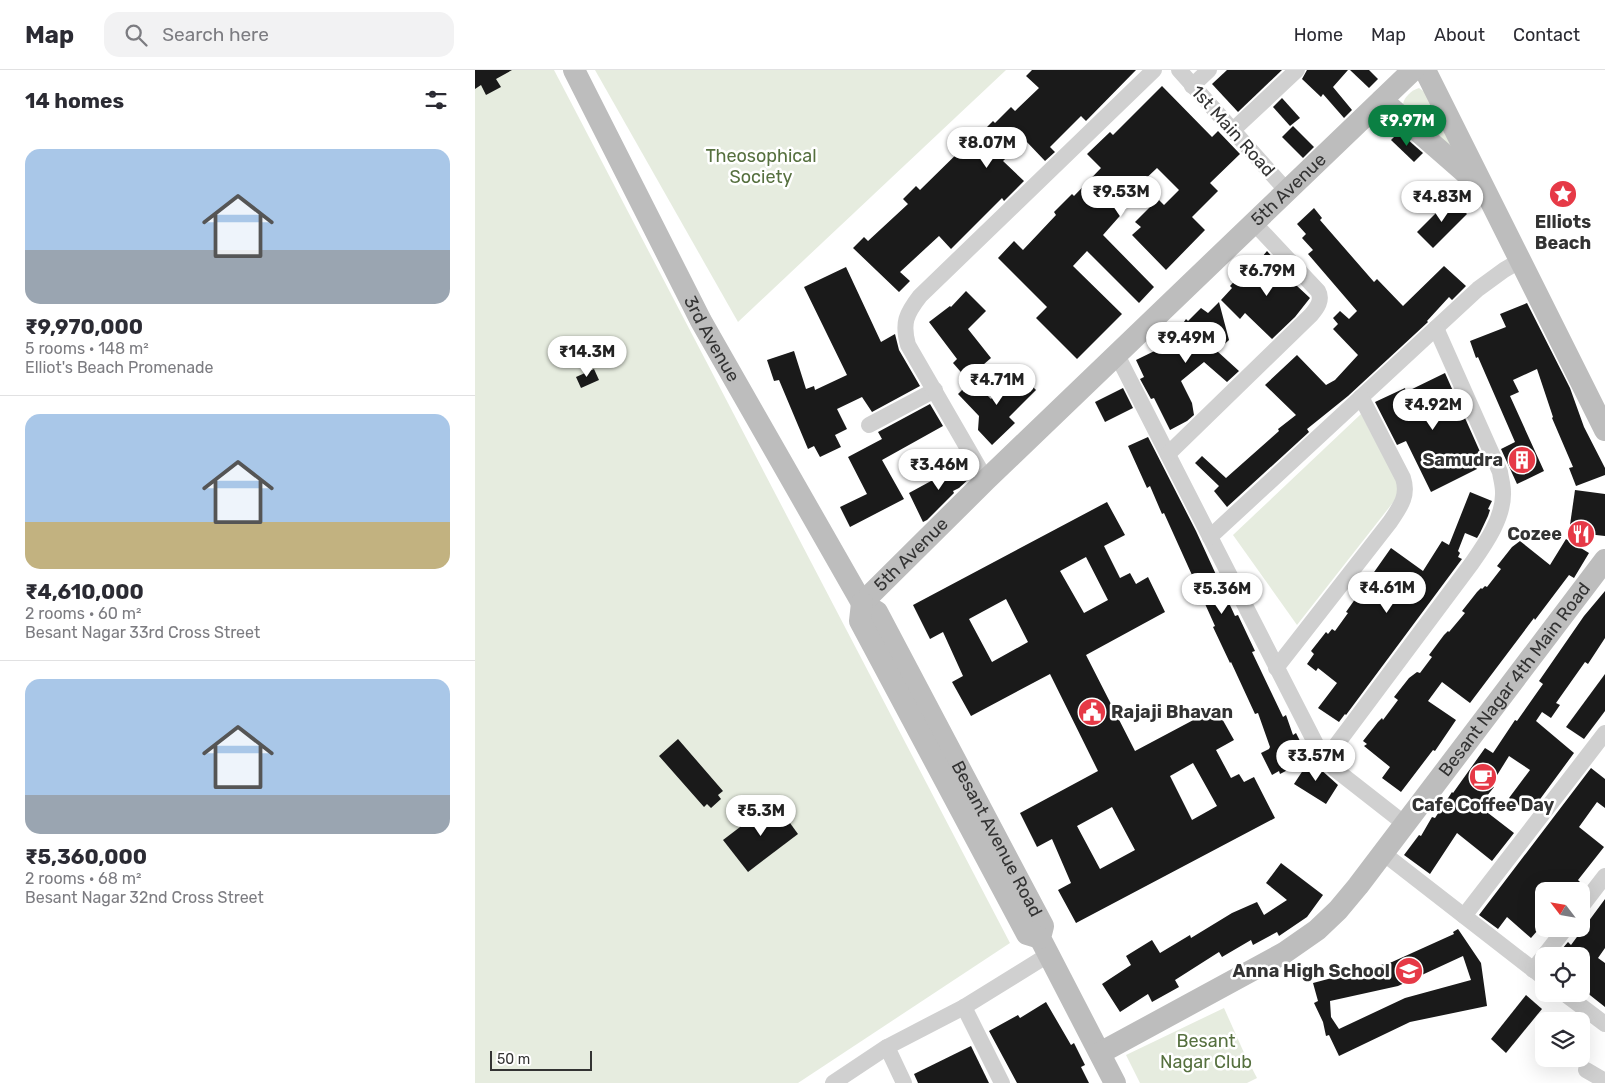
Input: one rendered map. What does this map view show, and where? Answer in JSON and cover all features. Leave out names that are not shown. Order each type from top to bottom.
[{"type":"street","name":"3rd Avenue","points":[[574,70],[701,321],[862,603]]},
{"type":"street","points":[[986,480],[909,345],[905,334],[905,324],[913,305],[1154,70]]},
{"type":"street","name":"1st Main Road","points":[[1179,70],[1287,191]]},
{"type":"street","points":[[1192,86],[1209,70]]},
{"type":"street","points":[[1233,130],[1297,70]]},
{"type":"street","name":"5th Avenue","points":[[862,603],[986,480],[1413,70]]},
{"type":"street","points":[[1425,70],[1605,430]]},
{"type":"street","points":[[1382,100],[1485,190]]},
{"type":"street","points":[[1168,454],[1311,315],[1319,303],[1319,291],[1255,223]]},
{"type":"street","points":[[1210,537],[1478,289],[1521,260]]},
{"type":"street","points":[[1325,760],[1472,563],[1491,531],[1502,502],[1504,493],[1500,472],[1436,328]]},
{"type":"street","points":[[1117,355],[1276,668],[1325,760],[1335,770],[1405,824]]},
{"type":"street","points":[[869,425],[935,390]]},
{"type":"street","points":[[1276,668],[1390,522],[1406,495],[1406,486],[1403,478],[1361,397]]},
{"type":"street","name":"Besant Nagar 4th Main Road","points":[[1100,1053],[1284,954],[1317,930],[1338,910],[1605,560]]},
{"type":"street","points":[[862,603],[860,621],[1027,934],[1044,947],[1115,1083]]},
{"type":"street","points":[[1464,916],[1605,733]]},
{"type":"street","points":[[1383,853],[1535,971]]},
{"type":"street","points":[[1590,895],[1605,876]]},
{"type":"street","points":[[833,1083],[887,1047],[964,1008],[1044,947]]},
{"type":"street","points":[[1576,1002],[1604,1022]]},
{"type":"street","points":[[964,1008],[1002,1083]]},
{"type":"street","points":[[887,1047],[904,1083]]},
{"type":"street","points":[[1587,1070],[1605,1082]]},
{"type":"green space","points":[[475,70],[554,70],[1010,943],[798,1083],[475,1083]]},
{"type":"green space","name":"Theosophical Society","points":[[595,70],[1006,70],[738,322]]},
{"type":"green space","points":[[1419,88],[1426,93],[1461,156],[1403,104],[1409,94]]},
{"type":"green space","points":[[1361,414],[1402,491],[1297,625],[1233,535]]},
{"type":"green space","name":"Besant Nagar Club","points":[[1224,1008],[1257,1078],[1247,1083],[1140,1083],[1126,1055]]},
{"type":"building","points":[[475,70],[512,70],[496,79],[501,87],[486,95],[481,85],[475,89]]},
{"type":"building","points":[[1032,70],[1136,70],[1086,121],[1081,116],[1050,147],[1055,152],[1045,161],[1025,140],[1003,161],[1024,181],[1004,201],[1002,198],[951,249],[939,236],[900,272],[910,281],[899,292],[853,248],[864,237],[868,241],[908,204],[903,199],[916,186],[920,190],[975,136],[977,137],[993,121],[995,123],[1011,107],[1015,111],[1039,88],[1026,76]]},
{"type":"building","points":[[1227,70],[1282,70],[1238,112],[1212,84]]},
{"type":"building","points":[[1307,70],[1348,70],[1333,87],[1352,110],[1344,118],[1323,94],[1321,97],[1302,79]]},
{"type":"building","points":[[1350,70],[1369,70],[1378,79],[1369,88]]},
{"type":"building","points":[[1162,86],[1212,137],[1218,131],[1240,154],[1210,183],[1218,191],[1192,217],[1205,230],[1166,270],[1132,235],[1141,227],[1135,222],[1158,199],[1164,205],[1179,190],[1157,168],[1120,203],[1126,209],[1103,235],[1154,287],[1139,303],[1087,251],[1073,266],[1122,314],[1077,359],[1036,318],[1047,307],[998,258],[1014,241],[1023,250],[1056,215],[1054,212],[1072,194],[1074,196],[1101,168],[1087,154],[1110,132],[1113,135]]},
{"type":"building","points":[[1282,98],[1300,118],[1290,126],[1273,107]]},
{"type":"building","points":[[1293,126],[1314,147],[1303,158],[1282,137]]},
{"type":"building","points":[[1399,132],[1423,153],[1414,162],[1391,140]]},
{"type":"building","points":[[1451,198],[1467,214],[1433,248],[1417,232]]},
{"type":"building","points":[[1314,208],[1322,218],[1320,220],[1374,282],[1377,279],[1403,306],[1444,266],[1466,286],[1452,300],[1449,297],[1428,322],[1348,396],[1307,429],[1309,432],[1227,507],[1214,491],[1219,486],[1195,463],[1202,456],[1226,478],[1279,431],[1278,429],[1296,415],[1265,385],[1297,355],[1326,385],[1335,380],[1358,355],[1333,329],[1338,324],[1333,318],[1340,311],[1349,319],[1357,311],[1308,254],[1313,250],[1302,238],[1306,234],[1297,224]]},
{"type":"building","points":[[1267,251],[1285,271],[1283,273],[1310,298],[1295,317],[1272,339],[1245,313],[1240,319],[1221,300],[1232,288],[1230,286],[1239,276],[1244,281],[1259,265],[1257,263]]},
{"type":"building","points":[[846,267],[881,342],[895,334],[899,350],[920,386],[872,412],[862,397],[837,409],[847,429],[835,435],[841,447],[820,457],[814,446],[808,449],[779,380],[774,381],[767,360],[794,351],[806,389],[814,386],[815,390],[847,375],[804,287]]},
{"type":"building","points":[[966,291],[986,311],[968,329],[991,358],[967,379],[953,363],[957,359],[929,322],[951,307]]},
{"type":"building","points":[[1219,302],[1229,340],[1217,351],[1239,371],[1227,382],[1204,362],[1181,381],[1192,403],[1194,415],[1170,430],[1154,398],[1151,399],[1140,379],[1144,377],[1136,360],[1177,340],[1175,335],[1186,319],[1188,321],[1201,308],[1208,313]]},
{"type":"building","points":[[1527,303],[1570,388],[1584,427],[1605,468],[1605,475],[1576,486],[1569,468],[1573,467],[1552,418],[1537,369],[1513,380],[1519,392],[1510,396],[1544,471],[1517,484],[1501,449],[1515,442],[1470,341],[1506,327],[1500,314]]},
{"type":"building","points":[[594,369],[599,380],[581,388],[576,377]]},
{"type":"building","points":[[1018,372],[1036,390],[1009,417],[1015,423],[992,445],[978,430],[979,416],[958,394],[972,380],[991,399]]},
{"type":"building","points":[[1445,373],[1485,463],[1476,467],[1477,469],[1431,492],[1406,441],[1397,445],[1375,402],[1405,388],[1406,392]]},
{"type":"building","points":[[1123,388],[1133,408],[1105,422],[1095,402]]},
{"type":"building","points":[[930,404],[943,426],[882,460],[904,499],[850,527],[840,507],[867,494],[848,457],[882,439],[878,432]]},
{"type":"building","points":[[1148,437],[1196,531],[1235,616],[1238,615],[1255,651],[1252,652],[1283,717],[1286,715],[1293,735],[1296,733],[1309,759],[1280,774],[1279,771],[1272,775],[1261,753],[1270,747],[1258,713],[1255,714],[1230,663],[1164,513],[1162,514],[1150,486],[1147,488],[1128,446]]},
{"type":"building","points":[[964,463],[972,476],[953,491],[954,493],[923,522],[909,493]]},
{"type":"building","points":[[1575,490],[1605,494],[1605,536],[1569,532]]},
{"type":"building","points":[[1470,492],[1492,501],[1488,509],[1490,510],[1488,516],[1480,533],[1477,538],[1465,533],[1458,551],[1460,553],[1458,557],[1462,559],[1339,722],[1318,708],[1337,683],[1318,668],[1316,671],[1307,664],[1314,654],[1311,651],[1326,632],[1328,634],[1332,629],[1335,631],[1348,613],[1346,612],[1391,548],[1423,571],[1442,541],[1449,545]]},
{"type":"building","name":"Rajaji Bhavan","points":[[1107,502],[1125,535],[1104,546],[1120,578],[1130,573],[1136,584],[1148,577],[1165,612],[1086,655],[1135,751],[1216,708],[1234,740],[1216,750],[1231,778],[1239,774],[1244,782],[1254,777],[1275,818],[1076,923],[1058,890],[1071,883],[1052,839],[1037,847],[1020,813],[1098,771],[1050,674],[971,716],[952,682],[963,676],[943,632],[930,639],[913,605]],"holes":[[[1086,557],[1108,600],[1084,613],[1060,571]],[[1006,599],[1028,642],[992,662],[969,619]],[[1193,763],[1217,806],[1192,820],[1170,776]],[[1112,807],[1135,850],[1100,869],[1077,826]]]},
{"type":"building","points":[[1566,539],[1589,553],[1574,578],[1569,575],[1470,703],[1442,682],[1428,701],[1456,720],[1435,751],[1433,750],[1401,792],[1382,778],[1390,767],[1364,746],[1367,744],[1363,741],[1378,722],[1382,718],[1383,720],[1398,700],[1394,697],[1409,678],[1417,672],[1420,673],[1432,657],[1429,655],[1444,635],[1449,632],[1465,613],[1462,611],[1477,592],[1485,586],[1487,587],[1501,569],[1497,566],[1512,547],[1520,541],[1550,565]]},
{"type":"building","points":[[1605,591],[1605,638],[1588,664],[1585,662],[1556,703],[1560,705],[1551,718],[1542,712],[1536,721],[1574,753],[1538,802],[1528,812],[1509,798],[1530,770],[1509,756],[1491,785],[1494,787],[1479,806],[1514,833],[1492,861],[1457,833],[1430,874],[1404,855],[1419,835],[1421,836],[1432,817],[1435,818],[1485,748],[1493,753],[1515,720],[1517,721],[1543,684],[1539,681],[1584,616]]},
{"type":"building","points":[[1605,674],[1605,711],[1584,739],[1566,727]]},
{"type":"building","points":[[678,739],[723,791],[718,795],[721,799],[711,808],[707,804],[704,807],[659,756]]},
{"type":"building","points":[[1311,758],[1338,785],[1326,804],[1294,784]]},
{"type":"building","points":[[1591,768],[1605,779],[1605,808],[1597,802],[1579,827],[1604,847],[1578,880],[1580,882],[1535,882],[1535,933],[1531,938],[1507,917],[1498,929],[1479,915]]},
{"type":"building","points":[[774,801],[798,834],[748,872],[723,840]]},
{"type":"building","points":[[1281,863],[1323,895],[1307,917],[1279,936],[1277,932],[1253,945],[1251,940],[1222,957],[1219,952],[1175,980],[1179,987],[1152,1002],[1148,994],[1120,1012],[1102,984],[1131,965],[1126,956],[1152,940],[1160,953],[1190,935],[1191,938],[1232,913],[1257,902],[1264,915],[1287,900],[1266,883]]},
{"type":"building","points":[[1605,899],[1605,948],[1598,958],[1605,963],[1605,1007],[1590,995],[1590,947],[1564,947],[1568,942],[1571,945],[1576,938],[1590,938],[1590,919]]},
{"type":"building","points":[[1458,929],[1481,963],[1487,1006],[1410,1022],[1339,1056],[1329,1035],[1326,1036],[1323,1022],[1314,1003],[1318,1001],[1313,983],[1392,962],[1454,934],[1453,932]],"holes":[[[1463,956],[1471,980],[1405,998],[1339,1029],[1331,1017],[1330,1001],[1398,986]]]},
{"type":"building","points":[[1526,995],[1542,1009],[1540,1012],[1535,1012],[1535,1018],[1506,1053],[1491,1039]]},
{"type":"building","points":[[1046,1002],[1071,1045],[1074,1043],[1085,1065],[1081,1067],[1089,1083],[1017,1083],[989,1031],[1018,1015],[1020,1018]]},
{"type":"building","points":[[971,1046],[989,1083],[918,1083],[914,1074]]},
{"type":"place","name":"Elliots Beach","points":[[1563,194]]},
{"type":"place","name":"Samudra","points":[[1522,460]]},
{"type":"place","name":"Cozee","points":[[1581,534]]},
{"type":"place","name":"Rajaji Bhavan","points":[[1092,712]]},
{"type":"place","name":"Cafe Coffee Day","points":[[1483,777]]},
{"type":"place","name":"Anna High School","points":[[1409,971]]}]
